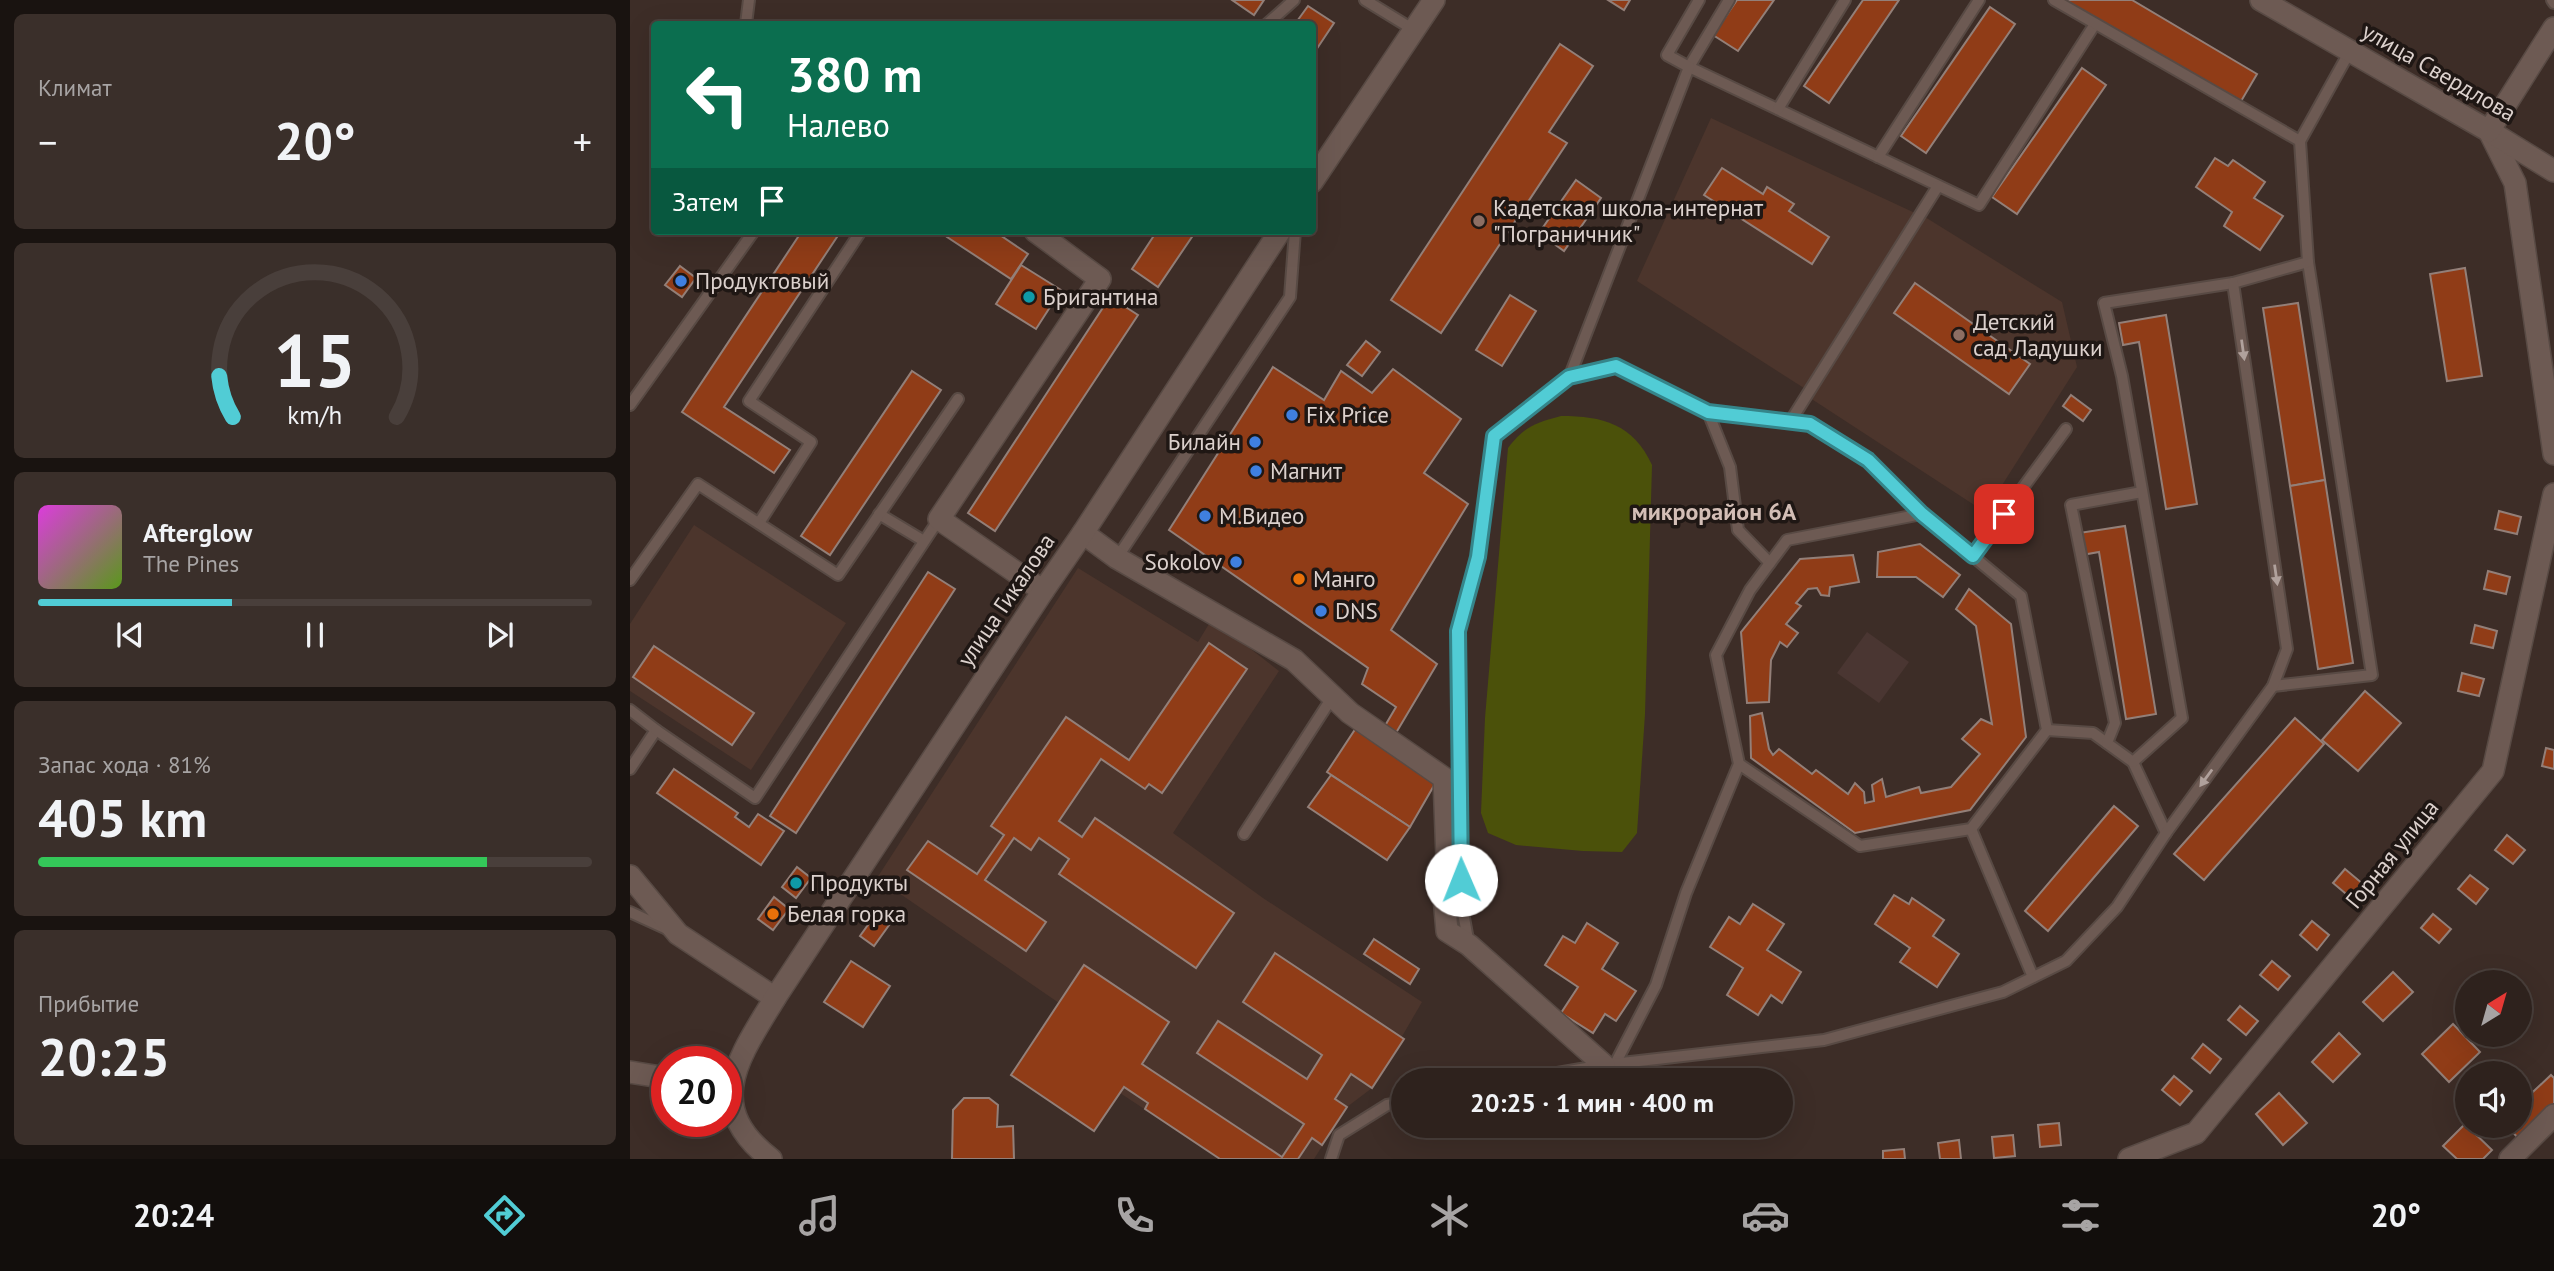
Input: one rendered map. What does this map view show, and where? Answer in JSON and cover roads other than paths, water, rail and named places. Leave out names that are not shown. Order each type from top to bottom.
[{"type":"street","points":[[1316,176],[1434,0]]},
{"type":"street","name":"улица Свердлова","points":[[2261,0],[2554,171]]},
{"type":"street","points":[[2554,28],[2489,131],[2515,183],[2554,454]]},
{"type":"street","points":[[1042,591],[939,519],[1100,279],[1043,235]]},
{"type":"street","name":"улица Гикалова","points":[[742,1054],[775,998],[1277,235]]},
{"type":"street","name":"Горная улица","points":[[2129,1159],[2196,1133],[2493,771],[2554,494]]},
{"type":"street","points":[[1083,533],[1117,558],[1294,660],[1350,713],[1444,778],[1447,858],[1444,897],[1447,931],[1469,946],[1609,1064]]},
{"type":"street","points":[[630,876],[678,934],[775,998]]},
{"type":"street","points":[[630,1072],[651,1075]]},
{"type":"street","points":[[2510,1159],[2554,1115]]},
{"type":"street","points":[[742,1127],[754,1146],[771,1159]]},
{"type":"lane","points":[[746,21],[748,0]]},
{"type":"lane","points":[[1270,21],[1294,0]]},
{"type":"lane","points":[[1365,0],[1414,30]]},
{"type":"lane","points":[[1699,0],[1667,55],[1979,205],[2095,24]]},
{"type":"lane","points":[[1569,377],[1689,67],[1730,0]]},
{"type":"lane","points":[[1778,109],[1845,0]]},
{"type":"lane","points":[[1878,157],[1979,0]]},
{"type":"lane","points":[[2054,0],[2300,141]]},
{"type":"lane","points":[[2273,686],[2372,675],[2308,262],[2300,141],[2350,51]]},
{"type":"lane","points":[[1790,422],[1938,186]]},
{"type":"lane","points":[[630,405],[751,235]]},
{"type":"lane","points":[[759,523],[811,442],[749,401],[858,235]]},
{"type":"lane","points":[[1117,558],[1290,298],[1295,235]]},
{"type":"lane","points":[[2133,762],[2182,718],[2122,376],[2104,303],[2233,283],[2308,262]]},
{"type":"lane","points":[[1586,1068],[1824,1040],[2003,992],[2066,961],[2117,907],[2166,832],[2273,686],[2287,649],[2233,283]]},
{"type":"lane","points":[[1469,946],[1462,907],[1458,631],[1478,557],[1494,436],[1569,377],[1616,366],[1708,412],[1810,424],[1868,460],[1922,514],[2021,596],[2047,730],[1972,829],[1860,846],[1739,764]]},
{"type":"lane","points":[[630,580],[698,484],[838,575],[958,399]]},
{"type":"lane","points":[[1708,412],[1730,467],[1738,530],[1770,563]]},
{"type":"lane","points":[[1973,556],[2066,429]]},
{"type":"lane","points":[[2107,743],[2115,723],[2071,505],[2142,492]]},
{"type":"lane","points":[[880,514],[924,541]]},
{"type":"lane","points":[[1609,1064],[1656,985],[1686,893],[1739,764],[1716,655],[1750,590],[1787,540],[1922,514]]},
{"type":"lane","points":[[630,710],[755,798],[939,519]]},
{"type":"lane","points":[[1244,834],[1333,696]]},
{"type":"lane","points":[[630,769],[656,730]]},
{"type":"lane","points":[[2047,730],[2093,733],[2133,762],[2166,832]]},
{"type":"lane","points":[[1972,829],[2033,977]]},
{"type":"lane","points":[[630,912],[678,934]]},
{"type":"lane","points":[[1331,1159],[1339,1135],[1391,1104]]},
{"type":"place","name":"Кадетская школа-интернат \"Пограничник\"","points":[[1479,221]]},
{"type":"place","name":"Продуктовый","points":[[681,281]]},
{"type":"place","name":"Бригантина","points":[[1029,297]]},
{"type":"place","name":"Детский сад Ладушки","points":[[1959,335]]},
{"type":"place","name":"Fix Price","points":[[1292,415]]},
{"type":"place","name":"Билайн","points":[[1255,442]]},
{"type":"place","name":"Магнит","points":[[1256,471]]},
{"type":"place","name":"М.Видео","points":[[1205,516]]},
{"type":"place","name":"Sokolov","points":[[1236,562]]},
{"type":"place","name":"Манго","points":[[1299,579]]},
{"type":"place","name":"DNS","points":[[1321,611]]},
{"type":"place","name":"Продукты","points":[[796,883]]},
{"type":"place","name":"Белая горка","points":[[773,914]]},
{"type":"district","name":"микрорайон 6А","points":[[1714,512]]}]
